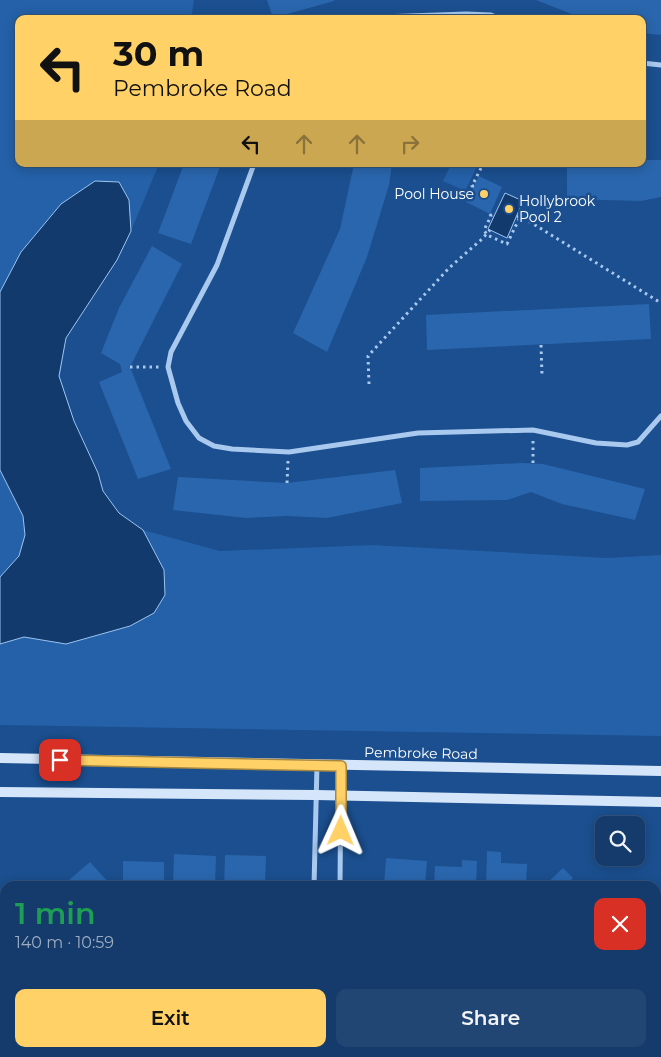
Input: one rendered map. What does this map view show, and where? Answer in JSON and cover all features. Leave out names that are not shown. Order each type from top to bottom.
[{"type":"main road","name":"Pembroke Road","points":[[0,758],[661,771]]},
{"type":"main road","points":[[0,792],[316,795],[661,802]]},
{"type":"street","points":[[438,15],[491,15]]},
{"type":"street","points":[[646,63],[661,65]]},
{"type":"street","points":[[253,167],[217,265],[171,352],[168,367],[172,386],[186,422],[199,438],[214,446],[232,449],[289,452],[418,433],[533,430],[596,443],[627,446],[638,442],[661,416]]},
{"type":"street","points":[[314,881],[317,765]]},
{"type":"street","points":[[340,881],[341,766]]},
{"type":"path","points":[[474,186],[472,186],[482,167]]},
{"type":"path","points":[[486,234],[484,230],[491,216],[490,214]]},
{"type":"path","points":[[486,234],[508,244],[518,217],[661,303]]},
{"type":"path","points":[[369,384],[368,356],[449,268],[490,230]]},
{"type":"path","points":[[541,345],[542,375]]},
{"type":"path","points":[[130,367],[168,367]]},
{"type":"path","points":[[533,430],[533,463]]},
{"type":"path","points":[[287,483],[289,452]]},
{"type":"shaded area","points":[[0,0],[194,0],[192,15],[15,15],[15,167],[158,167],[117,260],[66,338],[60,376],[74,421],[98,473],[103,491],[119,513],[143,530],[220,551],[373,545],[607,558],[661,555],[661,736],[0,725]]},
{"type":"shaded area","points":[[450,167],[477,167],[465,191],[443,181]]},
{"type":"shaded area","points":[[95,181],[119,182],[129,200],[131,231],[117,260],[66,338],[59,376],[74,421],[98,473],[103,491],[119,513],[143,530],[164,570],[165,595],[154,613],[130,626],[66,644],[24,637],[0,644],[0,577],[19,556],[25,535],[23,516],[0,470],[0,292],[21,252],[61,204]]},
{"type":"shaded area","name":"Hollybrook Pool 2","points":[[505,193],[523,201],[507,238],[488,229]]},
{"type":"building","points":[[267,0],[334,0],[284,15],[272,15]]},
{"type":"building","points":[[536,0],[661,0],[661,35],[646,33],[646,15],[574,15]]},
{"type":"building","points":[[646,160],[661,160],[661,197],[641,201],[567,199],[567,167],[646,167]]},
{"type":"building","points":[[183,167],[220,167],[191,244],[158,233]]},
{"type":"building","points":[[353,167],[392,167],[389,185],[367,257],[327,352],[293,333],[340,229]]},
{"type":"building","name":"Pool House","points":[[479,176],[502,187],[490,214],[466,202]]},
{"type":"building","points":[[152,246],[182,264],[130,367],[171,469],[138,479],[99,382],[122,372],[120,364],[101,353],[119,308]]},
{"type":"building","points":[[649,304],[651,339],[427,350],[426,315]]},
{"type":"building","points":[[522,463],[543,464],[645,489],[635,520],[562,504],[531,492],[507,500],[420,501],[420,468]]},
{"type":"building","points":[[395,470],[402,503],[327,518],[287,516],[246,518],[173,510],[178,477],[287,483]]},
{"type":"building","points":[[487,851],[501,852],[501,863],[527,864],[526,881],[486,881]]},
{"type":"building","points":[[174,854],[216,856],[215,881],[173,881]]},
{"type":"building","points":[[225,855],[266,856],[265,881],[224,881]]},
{"type":"building","points":[[386,858],[427,861],[425,881],[384,881]]},
{"type":"building","points":[[462,860],[477,861],[476,881],[434,881],[435,866],[462,867]]},
{"type":"building","points":[[123,861],[164,862],[164,881],[123,881]]},
{"type":"building","points":[[90,862],[107,881],[68,881]]},
{"type":"building","points":[[563,868],[573,878],[570,881],[549,881]]},
{"type":"place","name":"Pool House","points":[[484,194]]},
{"type":"place","name":"Hollybrook Pool 2","points":[[509,209]]},
{"type":"route","points":[[60,760],[341,766],[341,831]]}]
